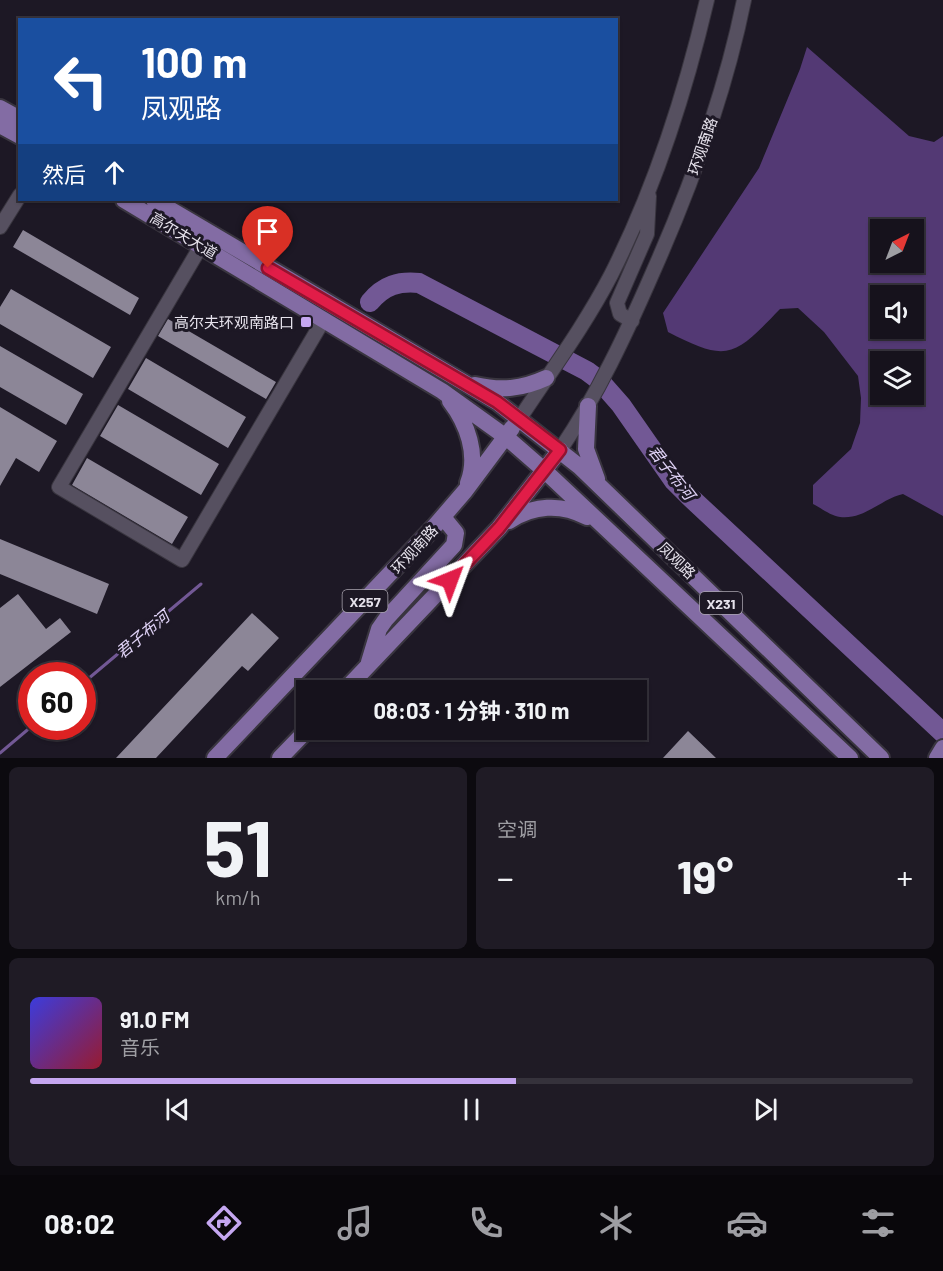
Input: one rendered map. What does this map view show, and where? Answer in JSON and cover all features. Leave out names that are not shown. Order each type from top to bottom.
[{"type":"main road","points":[[0,108],[18,118]]},
{"type":"main road","points":[[0,125],[18,135]]},
{"type":"main road","name":"高尔夫大道","points":[[126,201],[201,246],[335,320]]},
{"type":"main road","name":"高尔夫大道","points":[[156,201],[335,320]]},
{"type":"main road","name":"X231","points":[[335,320],[449,374],[520,418]]},
{"type":"main road","name":"X231","points":[[380,343],[506,437]]},
{"type":"main road","points":[[449,374],[468,383],[504,390],[520,388],[546,378]]},
{"type":"main road","points":[[442,391],[459,413],[470,439],[473,466],[465,491]]},
{"type":"main road","points":[[588,406],[586,449],[595,476],[604,490]]},
{"type":"main road","name":"环观南路","points":[[215,758],[442,517],[465,491],[520,418]]},
{"type":"main road","name":"凤观路","points":[[520,418],[604,490],[881,758]]},
{"type":"main road","name":"凤观路","points":[[506,437],[850,758]]},
{"type":"main road","points":[[354,680],[499,528],[560,450]]},
{"type":"main road","points":[[499,528],[530,510],[557,507],[583,514],[605,529]]},
{"type":"main road","points":[[368,665],[379,629],[386,619],[454,545],[456,533],[442,517]]},
{"type":"main road","points":[[280,758],[297,740]]},
{"type":"street","points":[[632,321],[620,314],[617,303],[647,234],[648,188],[687,76],[706,0]]},
{"type":"street","name":"环观南路","points":[[588,406],[632,321],[701,152],[729,65],[744,0]]},
{"type":"street","name":"环观南路","points":[[520,418],[579,330],[610,276],[648,188]]},
{"type":"street","points":[[0,227],[18,198]]},
{"type":"street","points":[[201,246],[59,487],[182,560],[335,320]]},
{"type":"street","points":[[560,450],[588,406]]},
{"type":"shaded area","points":[[807,47],[909,136],[934,142],[943,136],[943,516],[903,494],[849,517],[833,515],[813,504],[813,485],[851,449],[860,423],[861,398],[858,376],[824,332],[798,308],[780,309],[752,337],[740,346],[729,350],[718,351],[704,348],[668,332],[663,313],[759,168]]},
{"type":"building","points":[[23,230],[139,298],[130,315],[13,247]]},
{"type":"building","points":[[11,289],[111,347],[93,378],[0,324],[0,307]]},
{"type":"building","points":[[168,319],[276,382],[266,399],[158,336]]},
{"type":"building","points":[[0,346],[83,394],[66,425],[0,387]]},
{"type":"building","points":[[146,358],[246,417],[228,448],[128,389]]},
{"type":"building","points":[[118,405],[219,464],[201,495],[100,436]]},
{"type":"building","points":[[0,407],[57,441],[39,472],[16,458],[0,486]]},
{"type":"building","points":[[87,458],[188,517],[172,544],[72,485]]},
{"type":"building","points":[[0,539],[109,584],[97,614],[0,574]]},
{"type":"building","points":[[18,594],[46,629],[60,618],[71,632],[32,662],[18,662],[18,673],[0,687],[0,608]]},
{"type":"building","points":[[252,613],[279,638],[248,671],[242,666],[156,758],[116,758]]},
{"type":"building","points":[[688,731],[716,758],[663,758]]},
{"type":"waterway","name":"君子布河","points":[[370,302],[392,285],[419,283],[587,371],[599,380],[621,405],[674,481],[943,733]]},
{"type":"waterway","name":"君子布河","points":[[96,672],[201,584]]},
{"type":"waterway","name":"君子布河","points":[[0,753],[18,738]]},
{"type":"place","name":"高尔夫环观南路口","points":[[306,322]]},
{"type":"route","points":[[268,268],[497,402],[560,450],[499,528],[450,580]]}]
